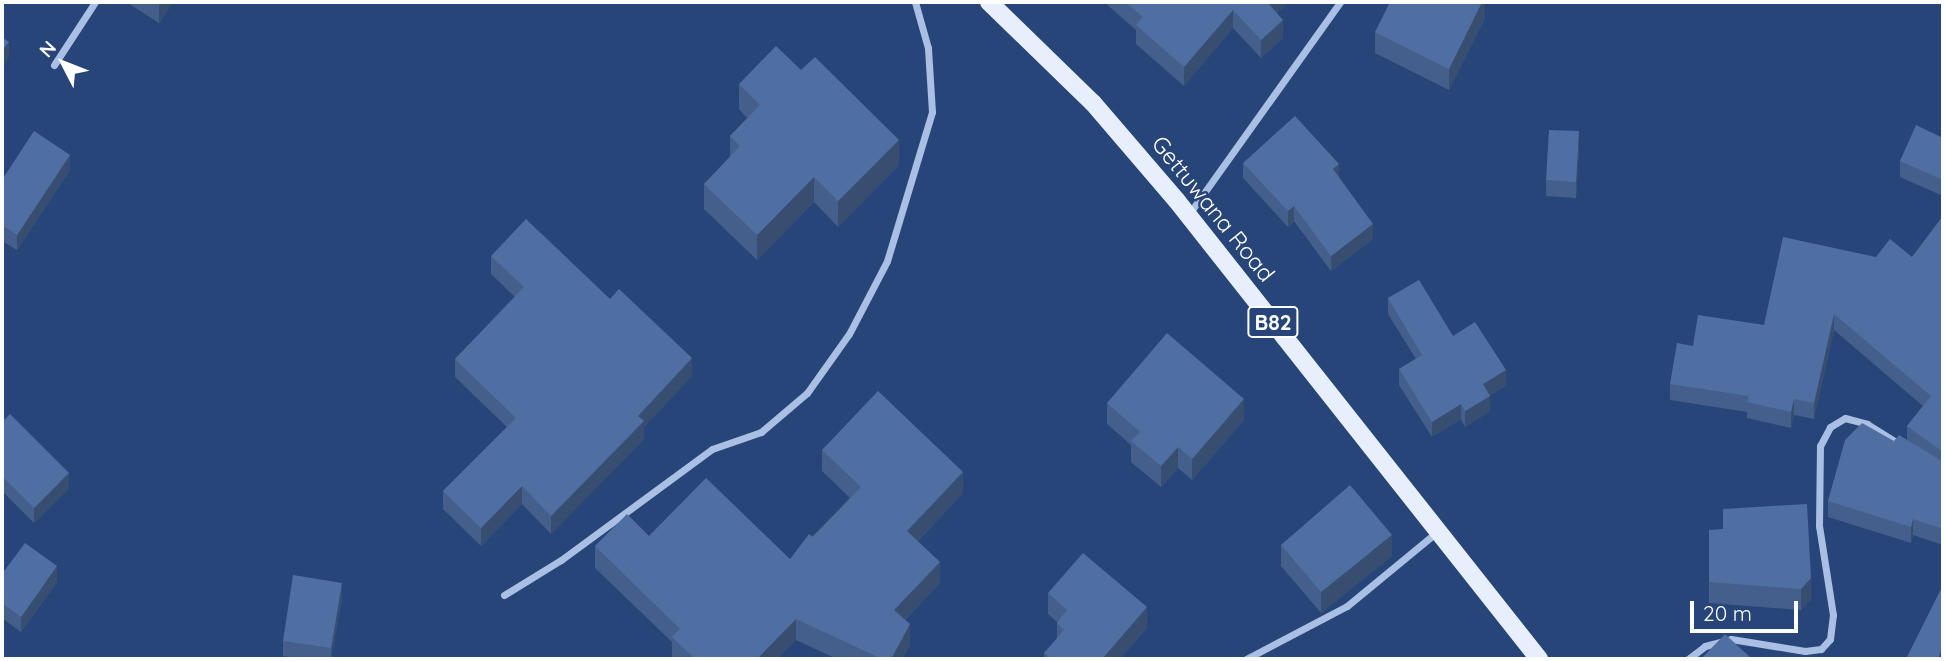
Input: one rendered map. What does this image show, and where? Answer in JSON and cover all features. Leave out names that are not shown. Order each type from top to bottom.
[{"type":"main road","name":"Gettuwana Road","points":[[989,2],[1093,103],[1188,215],[1539,659]]},
{"type":"street","points":[[54,65],[95,2]]},
{"type":"street","points":[[504,595],[561,560],[712,449],[761,432],[807,393],[849,334],[887,261],[932,112],[928,48],[915,2]]},
{"type":"street","points":[[1188,215],[1340,2]]},
{"type":"street","points":[[1688,659],[1704,646],[1731,639],[1805,651],[1821,649],[1830,639],[1833,615],[1819,526],[1819,446],[1830,427],[1845,418],[1867,424],[1908,450]]},
{"type":"street","points":[[1247,659],[1347,606],[1439,531]]},
{"type":"building","points":[[1125,2],[1269,2],[1283,20],[1261,40],[1233,10],[1184,67],[1136,25],[1143,17]]},
{"type":"building","points":[[1390,2],[1482,2],[1449,69],[1375,32]]},
{"type":"building","points":[[2,37],[9,42],[2,51]]},
{"type":"building","points":[[776,46],[801,70],[815,57],[899,140],[838,201],[814,177],[757,235],[704,184],[740,146],[730,136],[760,105],[739,84]]},
{"type":"building","points":[[1295,116],[1339,164],[1333,169],[1373,224],[1331,256],[1294,206],[1288,211],[1243,163]]},
{"type":"building","points":[[1916,125],[1943,138],[1943,180],[1900,161]]},
{"type":"building","points":[[1549,130],[1579,131],[1576,182],[1546,180]]},
{"type":"building","points":[[34,131],[70,155],[17,235],[2,225],[2,180]]},
{"type":"building","points":[[1943,216],[1943,452],[1907,426],[1931,396],[1834,314],[1814,403],[1794,399],[1791,412],[1747,402],[1749,396],[1670,384],[1677,343],[1693,346],[1698,315],[1764,325],[1783,237],[1876,257],[1890,239],[1912,257]]},
{"type":"building","points":[[526,219],[610,299],[619,289],[692,358],[638,416],[644,421],[551,516],[522,486],[481,528],[443,491],[516,418],[455,359],[524,287],[491,256]]},
{"type":"building","points":[[1419,280],[1453,336],[1475,322],[1506,370],[1483,384],[1490,396],[1465,411],[1461,404],[1432,422],[1399,369],[1422,355],[1388,298]]},
{"type":"building","points":[[1167,333],[1244,399],[1192,459],[1178,447],[1161,466],[1131,441],[1140,432],[1107,403]]},
{"type":"building","points":[[878,391],[963,472],[907,531],[940,562],[894,610],[910,624],[891,659],[882,659],[796,619],[757,659],[695,659],[672,637],[680,629],[595,546],[627,514],[649,536],[706,478],[790,559],[809,534],[813,537],[861,487],[822,450]]},
{"type":"building","points":[[10,414],[69,473],[34,508],[2,476],[2,422]]},
{"type":"building","points":[[1862,423],[1894,441],[1899,435],[1940,460],[1943,459],[1943,529],[1913,519],[1911,527],[1828,501],[1845,440]]},
{"type":"building","points":[[1350,485],[1392,535],[1321,592],[1281,545]]},
{"type":"building","points":[[1807,504],[1811,578],[1801,589],[1709,582],[1709,530],[1723,529],[1723,509]]},
{"type":"building","points":[[25,543],[57,566],[21,617],[2,603],[2,574]]},
{"type":"building","points":[[1083,553],[1147,607],[1102,659],[1052,659],[1044,653],[1064,630],[1057,623],[1067,610],[1048,593]]},
{"type":"building","points":[[293,575],[342,583],[331,648],[283,641]]},
{"type":"building","points":[[1943,585],[1943,645],[1938,659],[1906,659]]},
{"type":"building","points":[[1725,634],[1752,659],[1701,659]]}]
